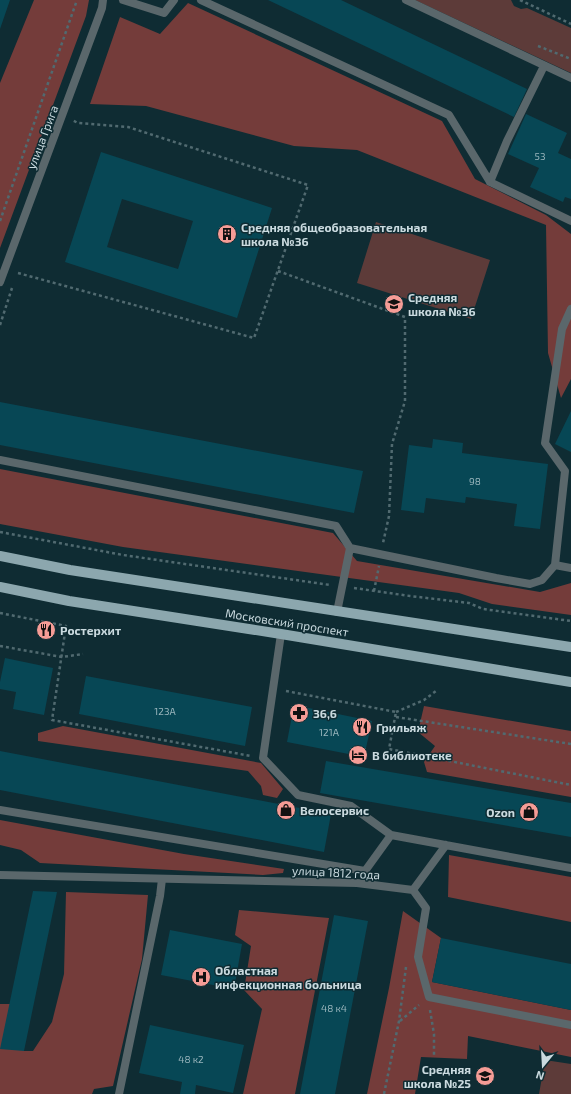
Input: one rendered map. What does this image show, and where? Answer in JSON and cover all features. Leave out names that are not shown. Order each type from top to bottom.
[{"type":"main road","name":"Московский проспект","points":[[0,556],[70,570],[571,647]]},
{"type":"main road","name":"Московский проспект","points":[[0,587],[70,601],[571,682]]},
{"type":"street","name":"улица Грига","points":[[0,282],[102,8],[103,0]]},
{"type":"street","points":[[123,0],[164,13],[174,0]]},
{"type":"street","points":[[201,0],[449,114],[490,182],[571,221]]},
{"type":"street","points":[[406,0],[571,78]]},
{"type":"street","points":[[490,182],[544,66]]},
{"type":"street","points":[[350,548],[530,584],[542,580],[555,565],[565,471],[545,443],[562,329],[571,309]]},
{"type":"street","points":[[0,460],[336,526],[350,548],[337,612]]},
{"type":"street","points":[[555,565],[571,568]]},
{"type":"street","points":[[281,634],[263,758],[298,795],[351,806],[391,835],[571,868]]},
{"type":"street","points":[[0,810],[365,871]]},
{"type":"street","points":[[357,883],[391,835]]},
{"type":"street","points":[[446,845],[413,890],[426,908],[418,957],[429,997],[571,1025]]},
{"type":"street","name":"улица 1812 года","points":[[0,875],[357,883],[413,890]]},
{"type":"street","points":[[119,1094],[160,896],[162,879]]},
{"type":"path","points":[[0,221],[77,0]]},
{"type":"path","points":[[520,0],[571,24]]},
{"type":"path","points":[[18,273],[254,338],[308,185],[128,127],[78,122],[71,119]]},
{"type":"path","points":[[278,270],[405,317],[405,402],[392,444],[389,516],[380,554],[374,591]]},
{"type":"path","points":[[0,532],[123,555],[342,587],[470,603],[483,609],[571,621]]},
{"type":"path","points":[[0,613],[66,626],[52,720],[263,758]]},
{"type":"path","points":[[0,646],[62,657],[83,654]]},
{"type":"path","points":[[274,689],[396,712],[424,700],[436,691]]},
{"type":"path","points":[[396,712],[389,749],[571,785]]},
{"type":"path","points":[[396,717],[571,744]]},
{"type":"path","points":[[384,1094],[400,1021],[407,960]]},
{"type":"path","points":[[400,1021],[429,997]]},
{"type":"path","points":[[429,997],[434,1034],[434,1057]]},
{"type":"shaded area","points":[[34,0],[89,0],[86,16],[0,248],[0,83]]},
{"type":"shaded area","points":[[415,0],[511,0],[514,6],[521,9],[527,8],[571,28],[571,73]]},
{"type":"shaded area","points":[[188,3],[442,121],[475,179],[546,215],[571,234],[571,379],[561,398],[548,353],[546,225],[357,150],[294,146],[146,106],[90,104],[120,17],[160,34]]},
{"type":"shaded area","points":[[376,222],[490,260],[471,319],[357,283]]},
{"type":"shaded area","points":[[0,469],[333,533],[357,561],[540,592],[571,583],[571,615],[492,604],[459,593],[123,547],[0,524]]},
{"type":"shaded area","points":[[424,706],[571,731],[571,797],[427,772],[424,762],[435,746],[418,732]]},
{"type":"shaded area","points":[[63,726],[261,763],[283,789],[277,798],[263,795],[261,786],[248,771],[38,741],[38,733]]},
{"type":"shaded area","points":[[0,820],[184,854],[284,869],[283,873],[263,875],[40,863],[21,850],[0,845]]},
{"type":"shaded area","points":[[449,855],[571,877],[571,922],[448,897]]},
{"type":"shaded area","points":[[66,892],[148,895],[142,959],[113,1086],[94,1089],[92,1094],[0,1094],[0,1004],[10,1004],[24,1051],[33,1051],[52,1022],[64,974]]},
{"type":"shaded area","points":[[239,910],[329,918],[295,1094],[243,1094],[262,1009],[244,990],[251,946],[235,935]]},
{"type":"shaded area","points":[[403,911],[441,938],[432,982],[571,1010],[571,1057],[468,1036],[467,1059],[421,1057],[415,1094],[367,1094]]},
{"type":"shaded area","points":[[545,1060],[571,1064],[571,1094],[539,1094]]},
{"type":"building","points":[[0,0],[10,0],[0,29]]},
{"type":"building","points":[[268,0],[341,0],[527,89],[514,117]]},
{"type":"building","points":[[526,114],[567,133],[558,153],[571,159],[571,199],[565,197],[563,202],[530,187],[539,168],[508,154]]},
{"type":"building","name":"Средняя общеобразовательная школа №36","points":[[101,152],[272,208],[237,318],[65,262]],"holes":[[[122,199],[193,221],[178,269],[107,247]]]},
{"type":"building","points":[[0,402],[363,471],[354,513],[0,445]]},
{"type":"building","points":[[571,411],[571,452],[555,444]]},
{"type":"building","points":[[433,439],[463,443],[462,453],[548,464],[540,529],[514,526],[517,504],[466,497],[465,503],[426,498],[424,513],[401,510],[409,445],[432,448]]},
{"type":"building","points":[[5,658],[53,668],[44,715],[13,709],[16,692],[0,689]]},
{"type":"building","points":[[86,676],[252,707],[245,746],[79,714]]},
{"type":"building","points":[[294,705],[372,721],[364,757],[287,742]]},
{"type":"building","points":[[0,751],[331,814],[324,852],[0,790]]},
{"type":"building","points":[[326,761],[571,803],[571,837],[320,793]]},
{"type":"building","points":[[33,891],[57,892],[24,1051],[0,1049]]},
{"type":"building","points":[[334,915],[368,921],[335,1094],[300,1094]]},
{"type":"building","points":[[170,930],[242,944],[234,989],[161,975]]},
{"type":"building","points":[[441,938],[571,964],[571,1010],[432,982]]},
{"type":"building","points":[[150,1025],[244,1045],[233,1093],[196,1085],[195,1094],[180,1094],[182,1082],[139,1073]]},
{"type":"place","name":"Средняя общеобразовательная школа №36","points":[[227,234]]},
{"type":"place","name":"Средняя школа №36","points":[[394,304]]},
{"type":"place","name":"Ростерхит","points":[[46,630]]},
{"type":"place","name":"36,6","points":[[299,713]]},
{"type":"place","name":"Грильяж","points":[[362,727]]},
{"type":"place","name":"В библиотеке","points":[[358,755]]},
{"type":"place","name":"Велосервис","points":[[286,810]]},
{"type":"place","name":"Ozon","points":[[529,812]]},
{"type":"place","name":"Областная инфекционная больница","points":[[201,977]]},
{"type":"place","name":"Средняя школа №25","points":[[485,1076]]}]
